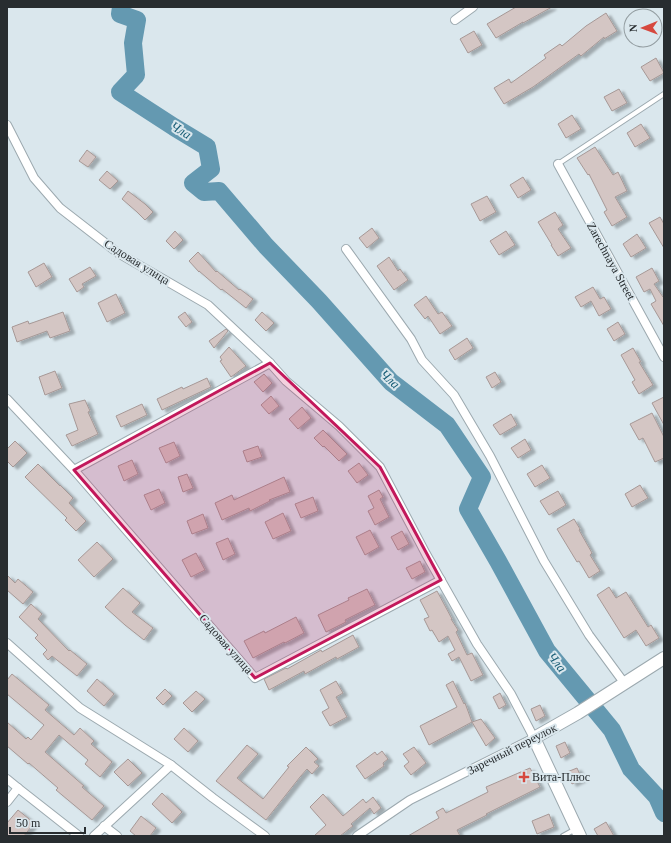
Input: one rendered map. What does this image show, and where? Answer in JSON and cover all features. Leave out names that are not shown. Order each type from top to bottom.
[{"type":"street","points":[[455,20],[473,7]]},
{"type":"street","name":"Садовая улица","points":[[7,125],[34,178],[60,208],[118,253],[208,305],[286,381],[339,426],[380,467],[440,580],[477,644],[510,694],[534,738],[578,832]]},
{"type":"street","name":"Zarechnaya Street","points":[[558,164],[664,357]]},
{"type":"street","points":[[346,249],[411,339],[422,360],[454,395],[490,456],[544,560],[589,635],[625,684]]},
{"type":"street","points":[[74,470],[270,364]]},
{"type":"street","name":"Садовая улица","points":[[7,399],[74,470],[255,678],[440,580]]},
{"type":"street","points":[[7,643],[80,708],[170,765],[265,836]]},
{"type":"street","name":"Заречный переулок","points":[[357,836],[410,800],[534,738],[578,714],[664,658]]},
{"type":"street","points":[[94,836],[170,765]]},
{"type":"street","points":[[7,779],[79,836]]},
{"type":"street","points":[[7,802],[18,788]]},
{"type":"street","points":[[104,826],[117,836]]},
{"type":"lane","points":[[558,164],[664,94]]},
{"type":"lane","points":[[563,836],[578,832]]},
{"type":"highlighted area","points":[[270,363],[380,467],[441,580],[255,678],[74,470]]},
{"type":"building","points":[[516,7],[552,7],[496,38],[487,24]]},
{"type":"building","points":[[606,13],[617,31],[604,39],[604,37],[581,56],[579,54],[533,87],[504,104],[494,88],[509,79],[511,83],[546,58],[544,55],[560,44],[562,46],[586,26]]},
{"type":"building","points":[[474,31],[482,45],[468,53],[460,39]]},
{"type":"building","points":[[656,58],[664,73],[650,81],[641,67]]},
{"type":"building","points":[[619,89],[627,103],[612,111],[604,97]]},
{"type":"building","points":[[572,115],[581,129],[566,138],[558,124]]},
{"type":"building","points":[[641,124],[650,138],[635,147],[627,133]]},
{"type":"building","points":[[595,147],[613,175],[618,172],[627,191],[615,197],[627,217],[612,226],[604,212],[607,210],[589,174],[588,175],[577,158]]},
{"type":"building","points":[[87,150],[96,157],[88,167],[79,161]]},
{"type":"building","points":[[107,171],[118,181],[110,189],[99,180]]},
{"type":"building","points":[[523,177],[531,190],[518,198],[510,185]]},
{"type":"building","points":[[128,191],[153,212],[145,220],[122,199]]},
{"type":"building","points":[[487,196],[496,212],[480,221],[471,204]]},
{"type":"building","points":[[555,212],[563,225],[558,229],[571,248],[558,256],[538,222]]},
{"type":"building","points":[[660,217],[664,224],[664,248],[649,223]]},
{"type":"building","points":[[372,228],[379,238],[367,248],[359,238]]},
{"type":"building","points":[[175,231],[183,240],[174,249],[166,241]]},
{"type":"building","points":[[506,231],[515,245],[499,255],[490,241]]},
{"type":"building","points":[[637,234],[646,248],[631,257],[623,244]]},
{"type":"building","points":[[198,252],[216,272],[217,271],[239,290],[240,289],[253,299],[246,308],[199,272],[189,261]]},
{"type":"building","points":[[389,257],[398,271],[400,269],[408,280],[394,290],[377,266]]},
{"type":"building","points":[[44,263],[52,277],[36,287],[28,272]]},
{"type":"building","points":[[90,267],[96,276],[82,284],[84,287],[77,292],[69,279]]},
{"type":"building","points":[[652,268],[659,281],[654,284],[663,297],[664,296],[664,326],[651,304],[656,301],[650,289],[644,292],[636,277]]},
{"type":"building","points":[[593,287],[600,299],[604,297],[611,309],[599,316],[591,301],[581,307],[575,297]]},
{"type":"building","points":[[116,294],[125,313],[107,322],[98,303]]},
{"type":"building","points":[[426,296],[438,314],[442,312],[452,326],[440,334],[428,316],[425,319],[414,305]]},
{"type":"building","points":[[63,312],[70,331],[50,338],[47,331],[17,342],[12,327],[28,321],[29,324]]},
{"type":"building","points":[[185,312],[192,322],[186,327],[178,317]]},
{"type":"building","points":[[262,312],[274,323],[266,331],[255,320]]},
{"type":"building","points":[[618,322],[625,334],[614,341],[607,329]]},
{"type":"building","points":[[226,329],[228,331],[214,348],[209,341]]},
{"type":"building","points":[[467,338],[473,348],[455,360],[449,350]]},
{"type":"building","points":[[229,347],[246,366],[231,377],[220,361],[222,360],[220,357]]},
{"type":"building","points":[[633,348],[641,362],[639,362],[653,385],[639,394],[632,382],[635,380],[621,355]]},
{"type":"building","points":[[55,371],[62,388],[45,395],[39,377]]},
{"type":"building","points":[[495,372],[501,382],[492,388],[486,377]]},
{"type":"building","points":[[264,374],[272,383],[263,392],[254,382]]},
{"type":"building","points":[[207,378],[211,387],[162,410],[157,399],[182,387],[183,389]]},
{"type":"building","points":[[271,396],[279,406],[269,414],[261,405]]},
{"type":"building","points":[[664,397],[664,425],[652,403]]},
{"type":"building","points":[[85,400],[90,411],[88,412],[98,434],[72,446],[66,435],[78,430],[69,404]]},
{"type":"building","points":[[142,404],[147,415],[121,427],[116,416]]},
{"type":"building","points":[[302,407],[311,418],[298,429],[289,419]]},
{"type":"building","points":[[652,413],[664,437],[664,458],[655,462],[643,438],[639,440],[630,424]]},
{"type":"building","points":[[511,414],[517,425],[500,435],[493,425]]},
{"type":"building","points":[[323,430],[347,454],[339,461],[314,438]]},
{"type":"building","points":[[525,439],[531,450],[518,458],[511,448]]},
{"type":"building","points":[[15,441],[27,453],[13,467],[7,461],[7,449]]},
{"type":"building","points":[[174,442],[180,456],[166,463],[159,448]]},
{"type":"building","points":[[258,446],[262,457],[247,462],[243,451]]},
{"type":"building","points":[[132,460],[138,474],[124,481],[118,466]]},
{"type":"building","points":[[359,463],[368,475],[357,483],[348,471]]},
{"type":"building","points":[[38,464],[73,498],[69,503],[86,521],[76,531],[65,520],[67,518],[25,477]]},
{"type":"building","points":[[542,465],[550,478],[535,487],[527,474]]},
{"type":"building","points":[[187,474],[193,488],[183,492],[178,477]]},
{"type":"building","points":[[284,477],[290,492],[269,500],[270,501],[250,511],[249,508],[222,520],[215,503],[232,495],[234,500]]},
{"type":"building","points":[[640,485],[648,498],[632,507],[625,494]]},
{"type":"building","points":[[159,489],[165,503],[151,510],[144,495]]},
{"type":"building","points":[[379,490],[383,497],[380,499],[389,517],[375,525],[368,511],[374,508],[368,496]]},
{"type":"building","points":[[558,491],[566,505],[549,515],[540,501]]},
{"type":"building","points":[[313,497],[318,511],[301,518],[295,504]]},
{"type":"building","points":[[283,513],[291,531],[273,539],[265,522]]},
{"type":"building","points":[[203,514],[208,528],[192,534],[187,521]]},
{"type":"building","points":[[574,519],[592,553],[590,555],[600,571],[589,578],[579,561],[577,562],[557,529]]},
{"type":"building","points":[[370,530],[379,547],[365,555],[356,537]]},
{"type":"building","points":[[402,531],[409,544],[398,550],[391,537]]},
{"type":"building","points":[[228,538],[235,554],[223,560],[216,543]]},
{"type":"building","points":[[97,542],[113,559],[94,577],[78,560]]},
{"type":"building","points":[[196,553],[205,570],[191,577],[182,560]]},
{"type":"building","points":[[420,561],[425,572],[412,579],[406,568]]},
{"type":"building","points":[[7,575],[15,583],[18,579],[33,592],[23,604],[7,590]]},
{"type":"building","points":[[609,587],[616,598],[626,592],[648,627],[651,625],[659,638],[646,646],[636,630],[624,638],[597,595]]},
{"type":"building","points":[[123,588],[140,603],[132,612],[153,628],[144,640],[105,607]]},
{"type":"building","points":[[367,589],[375,605],[345,620],[346,622],[326,632],[318,615],[349,600],[348,598]]},
{"type":"building","points":[[437,591],[458,630],[456,632],[467,655],[472,653],[483,675],[471,681],[459,657],[452,661],[448,654],[455,650],[448,636],[439,642],[432,630],[430,631],[424,619],[429,617],[420,600]]},
{"type":"building","points":[[31,604],[42,614],[38,619],[69,651],[70,650],[87,664],[77,676],[52,656],[48,660],[43,654],[47,650],[35,638],[38,635],[19,617]]},
{"type":"building","points":[[296,617],[304,633],[253,658],[244,641],[264,631],[265,633]]},
{"type":"building","points":[[353,635],[359,647],[337,659],[336,657],[305,674],[304,671],[269,690],[264,679],[286,668],[287,669],[321,650],[322,652]]},
{"type":"building","points":[[12,674],[49,705],[45,710],[74,735],[80,728],[94,741],[91,744],[112,762],[100,777],[85,764],[88,760],[59,735],[45,752],[84,786],[82,787],[104,806],[92,820],[56,790],[58,788],[7,746],[7,722],[26,739],[28,737],[31,740],[44,725],[7,694],[7,680]]},
{"type":"building","points":[[97,679],[114,694],[104,706],[87,691]]},
{"type":"building","points":[[336,681],[343,693],[336,697],[347,717],[330,726],[322,712],[329,708],[320,690]]},
{"type":"building","points":[[453,681],[464,704],[465,703],[472,722],[429,745],[420,726],[457,707],[446,685]]},
{"type":"building","points":[[165,689],[172,696],[163,705],[156,698]]},
{"type":"building","points":[[196,691],[205,699],[192,712],[183,703]]},
{"type":"building","points":[[500,693],[506,705],[499,709],[493,697]]},
{"type":"building","points":[[540,705],[545,716],[536,721],[531,709]]},
{"type":"building","points":[[481,719],[495,738],[486,746],[472,722]]},
{"type":"building","points":[[184,728],[198,741],[188,752],[174,739]]},
{"type":"building","points":[[565,742],[570,753],[561,758],[556,746]]},
{"type":"building","points":[[247,745],[258,754],[237,778],[263,799],[289,767],[287,766],[306,747],[318,759],[314,762],[319,766],[312,774],[307,769],[266,820],[216,781]]},
{"type":"building","points":[[414,747],[426,763],[411,775],[404,766],[409,762],[403,754]]},
{"type":"building","points":[[382,751],[388,759],[383,763],[384,766],[365,779],[356,766],[375,752],[377,755]]},
{"type":"building","points":[[128,759],[142,773],[128,786],[114,772]]},
{"type":"building","points":[[530,768],[540,787],[457,830],[460,836],[408,836],[439,818],[436,812],[443,808],[446,813],[488,792],[486,787]]},
{"type":"building","points":[[577,768],[582,779],[572,784],[567,772]]},
{"type":"building","points":[[162,793],[182,812],[172,823],[152,804]]},
{"type":"building","points":[[323,794],[343,816],[363,799],[366,803],[373,797],[381,808],[374,814],[370,808],[351,824],[353,826],[340,836],[314,836],[326,825],[310,807]]},
{"type":"building","points":[[18,810],[34,823],[24,836],[7,836],[7,823]]},
{"type":"building","points":[[549,814],[554,827],[537,834],[532,821]]},
{"type":"building","points":[[141,816],[156,828],[150,836],[136,836],[130,831]]},
{"type":"building","points":[[606,822],[614,836],[598,836],[594,829]]},
{"type":"waterway","name":"Чла","points":[[121,7],[120,14],[137,20],[133,43],[136,75],[120,92],[207,147],[211,169],[193,183],[204,192],[219,191],[266,246],[319,301],[391,382],[447,425],[482,477],[468,509],[547,651],[612,730],[631,769],[657,797],[664,813]]},
{"type":"place","name":"Вита-Плюс","points":[[524,777]]}]
